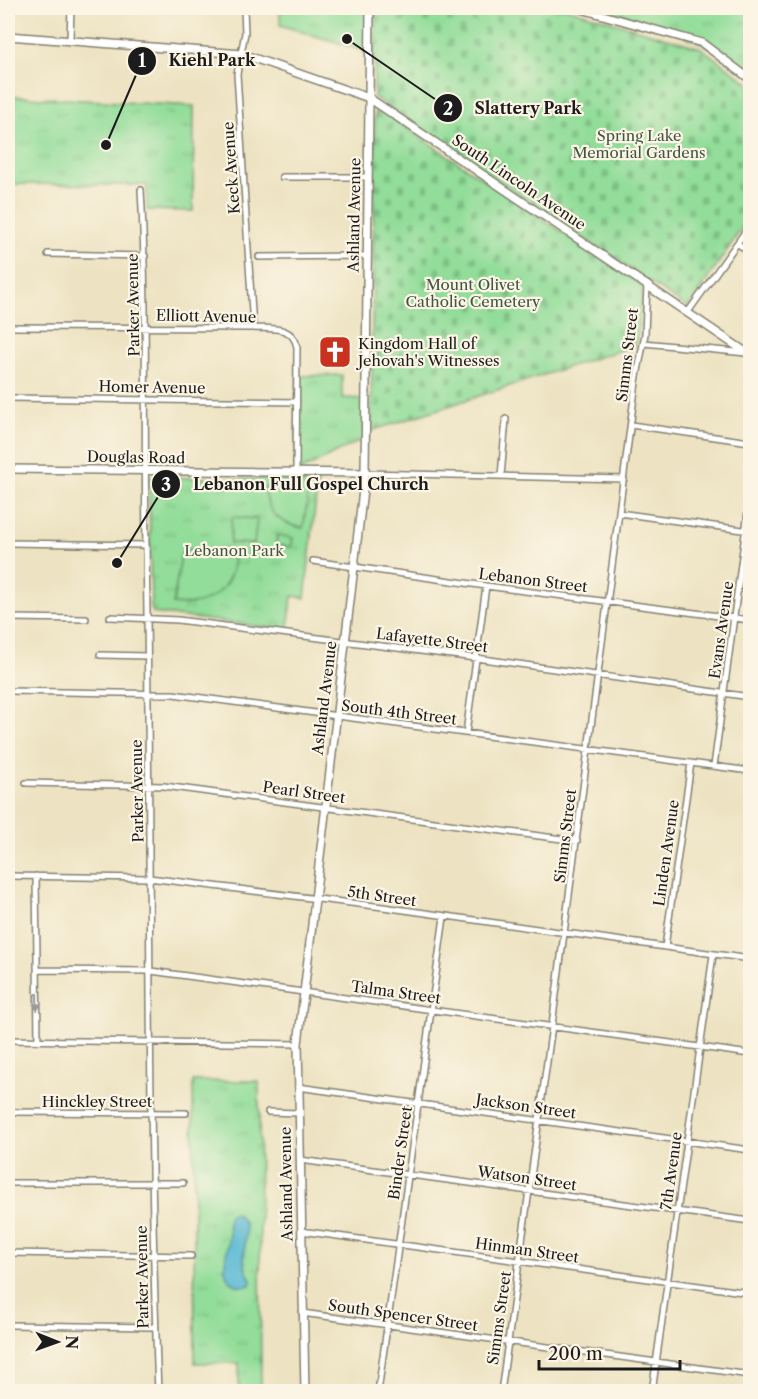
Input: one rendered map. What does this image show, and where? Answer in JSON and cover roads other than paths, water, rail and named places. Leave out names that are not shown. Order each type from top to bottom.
[{"type":"street","points":[[70,40],[71,8]]},
{"type":"street","name":"Keck Avenue","points":[[244,8],[245,33],[237,74],[253,328]]},
{"type":"street","name":"Ashland Avenue","points":[[305,1392],[298,1044],[365,473],[370,8]]},
{"type":"street","points":[[578,8],[702,43],[750,79]]},
{"type":"street","name":"South Lincoln Avenue","points":[[8,36],[242,54],[369,98],[749,354]]},
{"type":"street","points":[[282,177],[368,177]]},
{"type":"street","name":"Parker Avenue","points":[[141,190],[147,328],[147,694],[155,1327],[158,1392]]},
{"type":"street","points":[[688,312],[740,246],[750,225]]},
{"type":"street","points":[[740,246],[750,252]]},
{"type":"street","points":[[48,254],[145,256]]},
{"type":"street","points":[[259,257],[367,256]]},
{"type":"street","name":"Simms Street","points":[[501,1392],[577,841],[636,382],[644,343],[647,284]]},
{"type":"street","name":"Elliott Avenue","points":[[8,327],[285,330],[294,336],[297,347],[297,402]]},
{"type":"street","points":[[644,343],[749,354]]},
{"type":"street","name":"Homer Avenue","points":[[8,398],[297,402]]},
{"type":"street","points":[[296,473],[297,402]]},
{"type":"street","points":[[501,476],[506,419]]},
{"type":"street","points":[[631,425],[750,442]]},
{"type":"street","name":"Douglas Road","points":[[8,469],[624,478]]},
{"type":"street","name":"Evans Avenue","points":[[714,766],[748,531],[750,497]]},
{"type":"street","points":[[619,513],[748,531]]},
{"type":"street","points":[[8,543],[146,545]]},
{"type":"street","name":"Lebanon Street","points":[[313,561],[750,620]]},
{"type":"street","points":[[466,733],[486,586]]},
{"type":"street","name":"Lafayette Street","points":[[110,616],[147,617],[477,658],[750,697]]},
{"type":"street","points":[[8,618],[86,619]]},
{"type":"street","points":[[100,655],[147,656]]},
{"type":"street","name":"South 4th Street","points":[[8,692],[173,694],[750,771]]},
{"type":"street","name":"Linden Avenue","points":[[665,947],[691,763]]},
{"type":"street","name":"Pearl Street","points":[[26,783],[164,786],[577,841]]},
{"type":"street","name":"5th Street","points":[[8,876],[149,878],[315,898],[750,959]]},
{"type":"street","points":[[36,876],[38,1041]]},
{"type":"street","name":"Binder Street","points":[[378,1392],[444,917]]},
{"type":"street","name":"7th Avenue","points":[[652,1392],[713,954]]},
{"type":"street","name":"Talma Street","points":[[37,970],[151,971],[750,1054]]},
{"type":"street","points":[[8,1040],[298,1044]]},
{"type":"street","name":"Jackson Street","points":[[298,1087],[750,1150]]},
{"type":"street","name":"Hinckley Street","points":[[8,1112],[186,1113]]},
{"type":"street","points":[[268,1112],[299,1113]]},
{"type":"street","name":"Watson Street","points":[[300,1160],[750,1221]]},
{"type":"street","points":[[8,1183],[183,1184]]},
{"type":"street","name":"Hinman Street","points":[[300,1231],[750,1293]]},
{"type":"street","points":[[8,1253],[191,1256]]},
{"type":"street","name":"South Spencer Street","points":[[302,1313],[750,1375]]},
{"type":"street","points":[[8,1325],[155,1327]]},
{"type":"street","points":[[319,1392],[338,1390],[354,1392]]},
{"type":"water","points":[[235,1213],[242,1219],[245,1226],[244,1261],[251,1279],[250,1285],[245,1286],[236,1285],[225,1272],[229,1237],[228,1219],[229,1215]]},
{"type":"place","name":"Slattery Park","points":[[347,39]]},
{"type":"place","name":"Kiehl Park","points":[[106,145]]},
{"type":"place","name":"Kingdom Hall of Jehovah's Witnesses","points":[[335,352]]},
{"type":"place","name":"Lebanon Full Gospel Church","points":[[117,563]]},
{"type":"park label","name":"Spring Lake Memorial Gardens","points":[[639,144]]},
{"type":"park label","name":"Mount Olivet Catholic Cemetery","points":[[473,292]]},
{"type":"park label","name":"Lebanon Park","points":[[234,550]]}]
